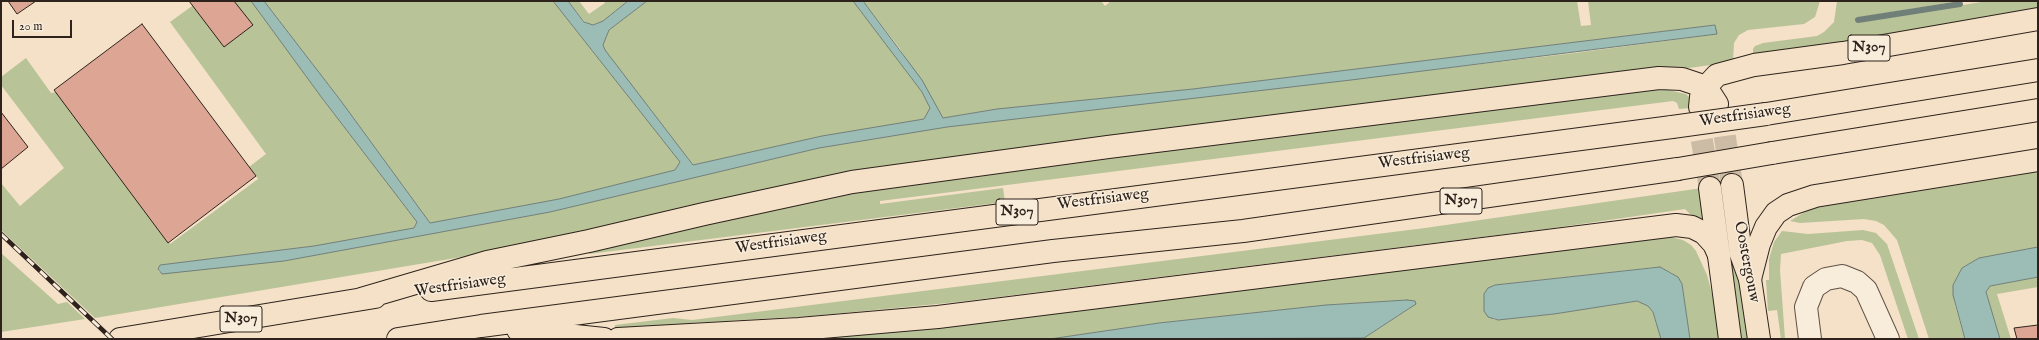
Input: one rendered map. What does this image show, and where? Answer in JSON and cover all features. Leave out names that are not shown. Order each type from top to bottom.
[{"type":"main road","name":"N307","points":[[361,299],[487,262],[589,241],[712,212],[852,182],[1093,149],[1659,78],[1682,79],[1708,99],[1717,75],[1754,65],[1843,52],[2038,19]]},
{"type":"main road","name":"Westfrisiaweg","points":[[120,339],[361,299],[1085,202],[1766,114],[2038,70]]},
{"type":"main road","name":"N307","points":[[398,339],[481,326],[1053,251],[1243,231],[1678,169],[2038,110]]},
{"type":"main road","points":[[1750,279],[1759,244],[1766,227],[1779,211],[1793,203],[1830,193],[2038,160]]},
{"type":"main road","name":"Oostergouw","points":[[1732,186],[1742,254],[1750,279],[1759,339]]},
{"type":"main road","name":"Oostergouw","points":[[1710,188],[1730,339]]},
{"type":"main road","points":[[618,339],[799,330],[938,317],[1676,225],[1692,227],[1704,233],[1714,244],[1719,255]]},
{"type":"main road","name":"N307","points":[[481,326],[604,339]]},
{"type":"lane","points":[[1810,339],[1806,307],[1814,287],[1826,279],[1842,276],[1857,282],[1866,290],[1888,339]]},
{"type":"green space","points":[[199,1],[251,1],[322,98],[417,222],[414,228],[314,246],[160,265],[158,269],[159,272],[284,261],[550,212],[819,148],[947,127],[1575,53],[1710,35],[1715,25],[1193,89],[997,109],[943,118],[900,49],[863,1],[1101,1],[1105,6],[1111,1],[1577,1],[1581,26],[1591,25],[1588,1],[1820,1],[1815,17],[1804,24],[1748,30],[1739,35],[1734,43],[1733,62],[1526,90],[1321,114],[95,318],[1,230],[1,183],[20,206],[64,168],[1,85],[1,77],[26,58],[51,93],[57,92],[170,244],[258,179],[249,167],[266,154],[170,22]]},
{"type":"green space","points":[[264,1],[553,1],[680,162],[675,170],[559,199],[430,223],[341,101]]},
{"type":"green space","points":[[568,1],[579,1],[589,14],[605,3],[604,1],[628,1],[603,21],[593,25],[585,22]]},
{"type":"green space","points":[[647,1],[853,1],[922,92],[930,108],[924,119],[822,136],[693,165],[605,51],[603,45],[609,30]]},
{"type":"green space","points":[[1837,1],[1959,1],[1855,18],[1856,23],[1987,1],[2038,1],[2038,12],[1753,58],[1753,49],[1755,46],[1763,43],[1817,36],[1824,32],[1834,22]]},
{"type":"green space","points":[[1642,90],[1668,90],[1686,94],[1689,97],[1691,108],[1679,109],[1677,103],[1673,101],[880,201],[880,204],[1003,188],[1005,202],[589,254],[588,247],[847,189]]},
{"type":"green space","points":[[2038,164],[2038,247],[1979,258],[1962,268],[1953,285],[1955,305],[1965,339],[1929,339],[1897,240],[1884,225],[1876,221],[1864,219],[1800,223],[1790,221],[1813,207]]},
{"type":"green space","points":[[1702,188],[1706,219],[1692,216],[1685,209],[1547,229],[958,302],[812,316],[692,323],[670,328],[615,331],[615,325],[673,318],[692,320],[1425,228]]},
{"type":"green space","points":[[1727,190],[1748,339],[1736,339],[1715,192]]},
{"type":"green space","points":[[1863,230],[1876,233],[1887,244],[1919,339],[1908,339],[1880,255],[1872,243],[1862,240],[1847,241],[1781,254],[1780,270],[1785,339],[1781,339],[1777,310],[1768,311],[1766,280],[1769,280],[1769,259],[1774,242],[1782,231],[1808,234]]},
{"type":"green space","points":[[1667,236],[1683,240],[1691,245],[1696,251],[1707,275],[1724,339],[1690,339],[1682,284],[1672,273],[1657,267],[1495,285],[1486,291],[1484,296],[1494,320],[1554,314],[1637,301],[1648,306],[1653,312],[1661,339],[1359,339],[1364,338],[1409,309],[1407,300],[1326,305],[1159,323],[1050,339],[724,339]]},
{"type":"green space","points":[[1,253],[58,304],[67,302],[85,319],[1,332]]},
{"type":"green space","points":[[2038,277],[2038,287],[1997,294],[2011,339],[2000,339],[1986,292],[1990,286]]},
{"type":"water","points":[[251,1],[264,1],[341,101],[430,223],[559,199],[675,170],[680,162],[553,1],[568,1],[584,22],[593,25],[603,21],[628,1],[647,1],[609,30],[603,45],[605,50],[693,165],[822,136],[924,119],[930,108],[922,92],[853,1],[863,1],[922,80],[943,118],[997,109],[1193,89],[1715,25],[1717,34],[1351,80],[947,127],[819,148],[550,212],[284,261],[162,274],[158,269],[160,265],[314,246],[414,228],[417,222],[322,98]]},
{"type":"water","points":[[2038,247],[2038,277],[1990,286],[1986,292],[2000,339],[1965,339],[1953,295],[1953,285],[1962,268],[1979,258]]},
{"type":"water","points":[[1660,267],[1678,277],[1682,284],[1690,339],[1661,339],[1653,312],[1648,306],[1637,301],[1554,314],[1498,320],[1488,317],[1484,311],[1484,294],[1488,288],[1495,285]]},
{"type":"water","points":[[1407,300],[1415,301],[1416,304],[1364,338],[1050,339],[1159,323],[1326,305]]},
{"type":"building","points":[[8,1],[36,1],[17,14]]},
{"type":"building","points":[[189,1],[234,1],[253,25],[224,47]]},
{"type":"building","points":[[142,24],[256,176],[168,243],[54,90]]},
{"type":"building","points":[[1,112],[28,147],[1,169]]},
{"type":"building","points":[[2038,325],[2038,339],[2017,339],[2014,328]]},
{"type":"waterway","points":[[1858,20],[1960,4]]},
{"type":"tunnel","points":[[1717,104],[1723,124],[1732,185]]},
{"type":"tunnel","points":[[1700,107],[1701,135],[1710,188]]},
{"type":"railway","points":[[1,234],[112,339]]}]
